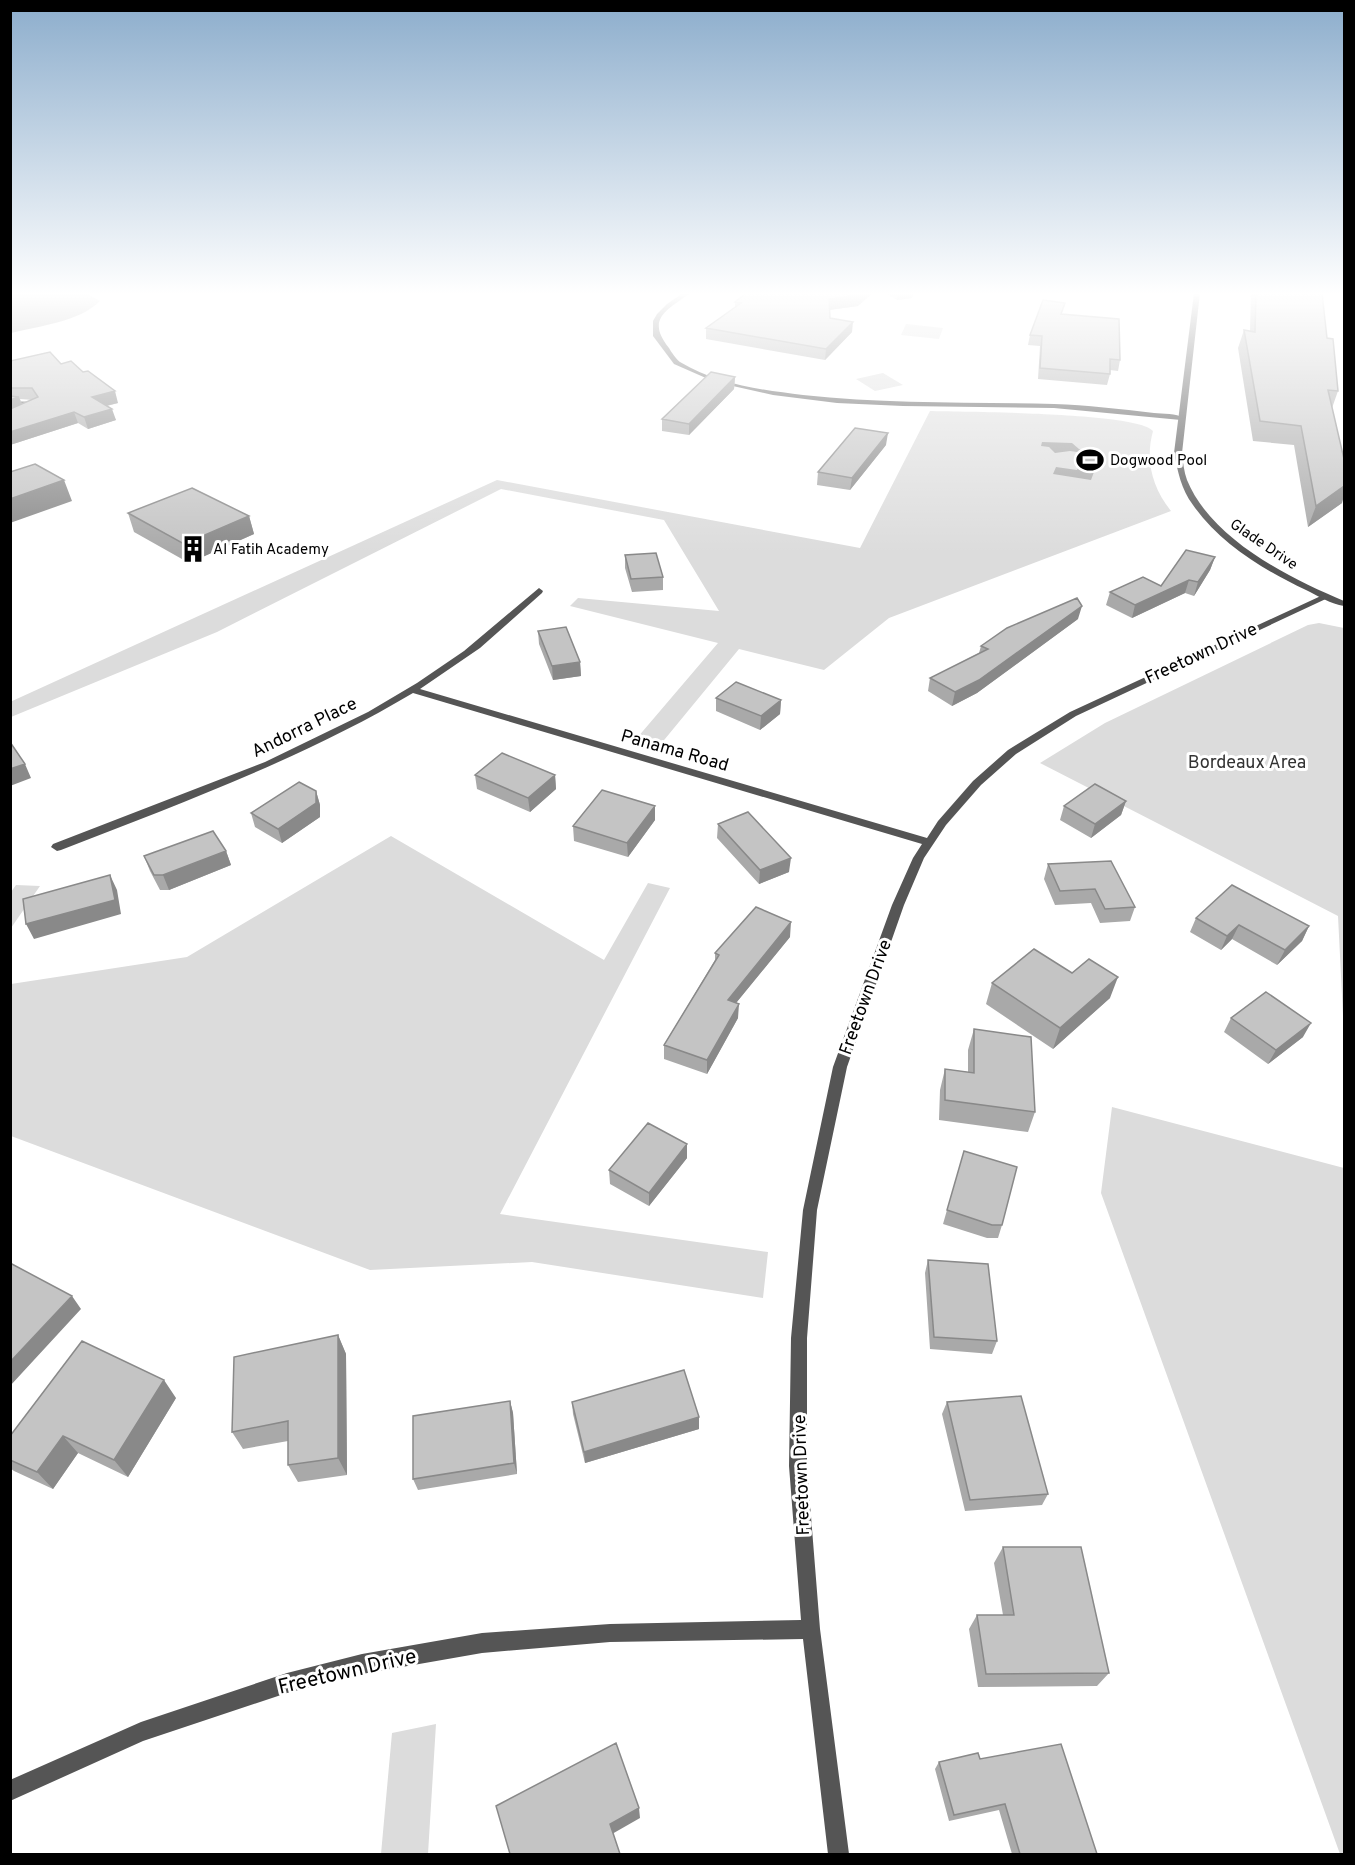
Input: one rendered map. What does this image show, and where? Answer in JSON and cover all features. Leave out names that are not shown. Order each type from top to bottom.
[{"type":"street","points":[[722,380],[739,387],[810,400],[1072,407],[1181,418]]},
{"type":"street","name":"Glade Drive","points":[[1186,380],[1181,418],[1179,472],[1186,490],[1204,514],[1250,554],[1326,597],[1344,610]]},
{"type":"street","points":[[10,403],[30,402],[36,404],[37,408],[10,419]]},
{"type":"street","name":"Andorra Place","points":[[57,847],[229,780],[302,748],[412,690],[468,653],[539,591]]},
{"type":"street","name":"Glade Drive","points":[[1326,597],[1344,604]]},
{"type":"street","name":"Freetown Drive","points":[[839,1854],[811,1629],[798,1466],[799,1338],[810,1210],[840,1067],[898,905],[928,842],[977,783],[1012,752],[1045,730],[1149,677],[1326,597]]},
{"type":"street","name":"Panama Road","points":[[412,690],[928,842]]},
{"type":"street","name":"Freetown Drive","points":[[10,1791],[141,1732],[286,1683],[362,1664],[482,1643],[610,1633],[811,1629]]},
{"type":"green space","points":[[858,380],[895,380],[903,385],[875,391]]},
{"type":"green space","points":[[930,411],[1085,417],[1141,425],[1153,431],[1150,452],[1152,473],[1164,502],[1171,511],[889,618],[824,670],[739,649],[660,745],[637,738],[718,643],[570,606],[578,598],[719,611],[664,520],[501,489],[217,632],[11,717],[10,702],[497,480],[860,548]]},
{"type":"green space","name":"Bordeaux Area","points":[[1319,623],[1344,628],[1344,1036],[1338,916],[1040,763],[1105,723],[1308,625]]},
{"type":"green space","points":[[391,836],[604,960],[648,883],[670,888],[500,1214],[768,1252],[763,1298],[532,1262],[370,1270],[11,1136],[11,984],[187,957]]},
{"type":"green space","points":[[16,885],[40,886],[11,928],[11,892]]},
{"type":"green space","points":[[1112,1107],[1344,1168],[1344,1854],[1340,1854],[1101,1193]]},
{"type":"green space","points":[[436,1724],[428,1854],[381,1854],[392,1733]]},
{"type":"shaded area","name":"Dogwood Pool","points":[[1042,442],[1072,443],[1079,449],[1101,453],[1091,480],[1053,474],[1056,467],[1077,470],[1084,453],[1070,451],[1055,453],[1049,447],[1041,446]]},
{"type":"building","points":[[10,380],[100,380],[115,391],[92,397],[112,409],[84,417],[74,412],[10,432],[10,409],[38,397],[32,388],[10,388]]},
{"type":"building","points":[[703,380],[732,380],[689,424],[662,419]]},
{"type":"building","points":[[1253,380],[1337,380],[1338,391],[1328,390],[1344,459],[1344,486],[1316,506],[1301,426],[1260,421]]},
{"type":"building","points":[[855,428],[888,433],[852,478],[818,472]]},
{"type":"building","points":[[35,464],[64,480],[10,499],[10,472]]},
{"type":"building","points":[[192,488],[249,516],[184,544],[128,513]]},
{"type":"building","points":[[1186,550],[1215,557],[1198,582],[1189,580],[1135,605],[1110,592],[1143,577],[1161,586]]},
{"type":"building","points":[[656,553],[663,577],[631,579],[625,555]]},
{"type":"building","points":[[1077,598],[1082,606],[979,680],[955,692],[930,678],[988,649],[981,646],[1007,628]]},
{"type":"building","points":[[566,627],[580,662],[552,666],[538,631]]},
{"type":"building","points":[[736,682],[781,700],[761,716],[716,698]]},
{"type":"building","points":[[10,742],[25,764],[10,769]]},
{"type":"building","points":[[502,753],[555,775],[528,798],[475,775]]},
{"type":"building","points":[[299,782],[316,791],[316,803],[278,829],[251,813]]},
{"type":"building","points":[[1095,784],[1126,801],[1095,824],[1064,806]]},
{"type":"building","points":[[602,790],[655,806],[627,843],[573,826]]},
{"type":"building","points":[[748,812],[791,858],[760,870],[718,824]]},
{"type":"building","points":[[213,831],[226,851],[163,875],[154,875],[144,856]]},
{"type":"building","points":[[1111,861],[1135,907],[1105,909],[1095,889],[1060,891],[1048,864]]},
{"type":"building","points":[[110,875],[115,900],[26,924],[23,899]]},
{"type":"building","points":[[1232,885],[1309,926],[1285,950],[1239,925],[1227,936],[1196,918]]},
{"type":"building","points":[[756,907],[791,922],[728,1000],[739,1004],[707,1060],[664,1045],[719,955],[715,953]]},
{"type":"building","points":[[1034,949],[1072,973],[1089,959],[1118,977],[1060,1028],[992,983]]},
{"type":"building","points":[[1266,992],[1311,1023],[1276,1050],[1231,1018]]},
{"type":"building","points":[[974,1029],[1031,1037],[1035,1112],[945,1100],[945,1069],[974,1073]]},
{"type":"building","points":[[648,1123],[687,1144],[649,1193],[609,1170]]},
{"type":"building","points":[[964,1151],[1017,1167],[1002,1225],[992,1225],[947,1210]]},
{"type":"building","points":[[928,1260],[988,1264],[997,1341],[934,1337]]},
{"type":"building","points":[[10,1263],[72,1296],[10,1362]]},
{"type":"building","points":[[338,1335],[338,1458],[288,1465],[288,1421],[232,1432],[234,1357]]},
{"type":"building","points":[[82,1341],[164,1380],[114,1460],[63,1436],[37,1472],[10,1460],[10,1436]]},
{"type":"building","points":[[684,1370],[699,1417],[584,1452],[572,1402]]},
{"type":"building","points":[[1021,1396],[1048,1494],[970,1500],[947,1402]]},
{"type":"building","points":[[510,1401],[514,1463],[413,1479],[413,1416]]},
{"type":"building","points":[[1003,1547],[1081,1547],[1109,1673],[986,1674],[977,1615],[1014,1615]]},
{"type":"building","points":[[616,1743],[639,1808],[610,1824],[620,1854],[510,1854],[496,1806]]},
{"type":"building","points":[[1061,1744],[1097,1854],[1020,1854],[1005,1804],[954,1815],[939,1762],[978,1753],[980,1759]]},
{"type":"place","name":"Dogwood Pool","points":[[1090,460]]},
{"type":"place","name":"Al Fatih Academy","points":[[193,549]]}]
